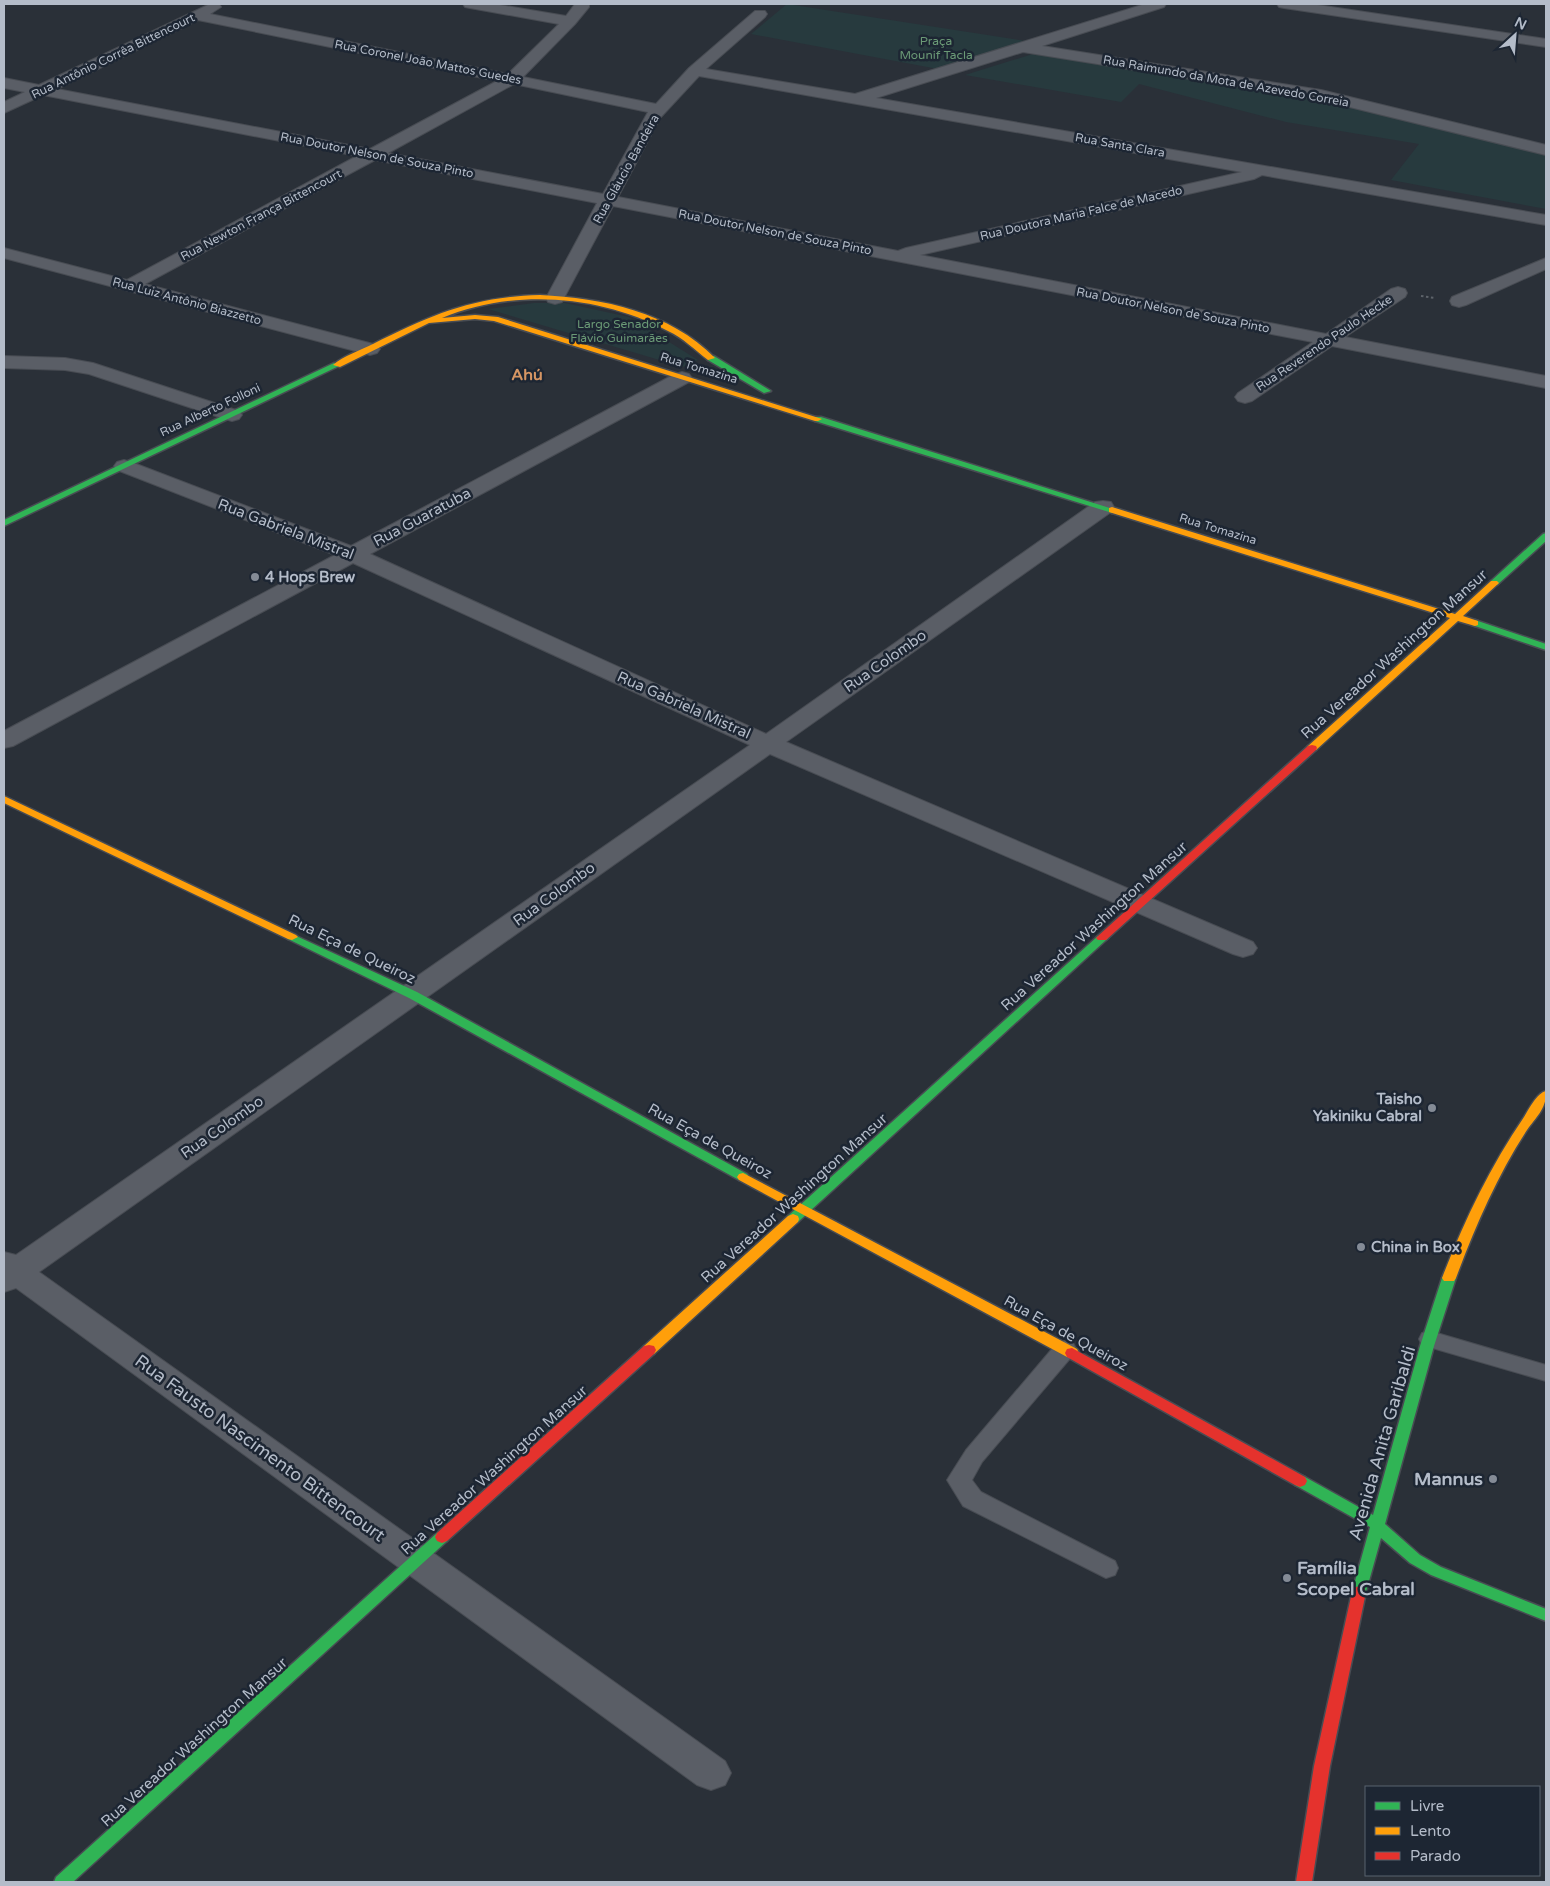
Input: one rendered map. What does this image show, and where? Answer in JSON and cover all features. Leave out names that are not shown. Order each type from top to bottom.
[{"type":"main road","name":"Rua Tomazina","points":[[429,322],[455,310],[478,304],[529,298],[579,300],[634,312],[673,330],[696,367],[881,439],[1456,617],[1546,647]]},
{"type":"main road","name":"Rua Tomazina","points":[[429,322],[475,316],[696,367],[736,374],[799,407],[881,439]]},
{"type":"main road","name":"Rua Alberto Folloni","points":[[4,523],[429,322]]},
{"type":"main road","name":"Rua Vereador Washington Mansur","points":[[62,1882],[1546,536]]},
{"type":"main road","name":"Rua Eça de Queiroz","points":[[4,799],[413,994],[803,1210],[1065,1349],[1376,1524],[1415,1559],[1436,1571],[1546,1615]]},
{"type":"main road","name":"Avenida Anita Garibaldi","points":[[1304,1882],[1313,1807],[1329,1723],[1376,1524],[1430,1339],[1453,1266],[1482,1202],[1508,1152],[1546,1095]]},
{"type":"street","name":"Rua Antônio Corrêa Bittencourt","points":[[4,108],[222,4]]},
{"type":"street","points":[[470,4],[570,21]]},
{"type":"street","name":"Rua Newton França Bittencourt","points":[[129,286],[512,79],[570,21],[582,7],[582,4]]},
{"type":"street","points":[[856,100],[1159,4]]},
{"type":"street","points":[[1284,4],[1546,43]]},
{"type":"street","name":"Rua Gláucio Bandeira","points":[[555,298],[648,124],[659,109],[694,72],[760,14]]},
{"type":"street","name":"Rua Coronel João Mattos Guedes","points":[[197,16],[659,109]]},
{"type":"street","name":"Rua Raimundo da Mota de Azevedo Correia","points":[[1022,47],[1321,95],[1546,150]]},
{"type":"street","name":"Rua Santa Clara","points":[[694,72],[1546,220]]},
{"type":"street","name":"Rua Doutor Nelson de Souza Pinto","points":[[4,83],[1546,382]]},
{"type":"street","name":"Rua Doutora Maria Falce de Macedo","points":[[895,256],[1267,171]]},
{"type":"street","name":"Rua Luiz Antônio Biazzetto","points":[[4,253],[370,349]]},
{"type":"street","points":[[1458,301],[1546,263]]},
{"type":"street","name":"Rua Reverendo Paulo Hecke","points":[[1245,398],[1398,293]]},
{"type":"street","points":[[4,362],[65,364],[93,369],[232,415]]},
{"type":"street","name":"Rua Guaratuba","points":[[4,740],[696,367]]},
{"type":"street","name":"Rua Gabriela Mistral","points":[[124,466],[352,554],[767,743],[1242,948]]},
{"type":"street","name":"Rua Colombo","points":[[7,1272],[413,994],[1103,508]]},
{"type":"street","name":"Rua Fausto Nascimento Bittencourt","points":[[7,1272],[416,1561],[711,1773]]},
{"type":"lane","points":[[1430,1339],[1546,1373]]},
{"type":"lane","points":[[1065,1349],[974,1456],[958,1480],[972,1499],[1106,1568]]},
{"type":"path","name":"Rua Reverendo Paulo Hecke","points":[[1398,293],[1458,301]]},
{"type":"green space","name":"Praça Mounif Tacla","points":[[787,4],[1026,41],[938,69],[751,34]]},
{"type":"green space","points":[[1036,53],[1316,98],[1546,153],[1546,209],[1391,180],[1419,144],[1286,122],[1139,84],[1121,102],[965,75]]},
{"type":"green space","name":"Largo Senador Flávio Guimarães","points":[[534,303],[565,303],[629,317],[698,360],[683,367],[488,309]]},
{"type":"traffic: fast","points":[[711,358],[767,391]]},
{"type":"traffic: fast","points":[[4,523],[337,365]]},
{"type":"traffic: fast","points":[[818,419],[1112,510]]},
{"type":"traffic: fast","points":[[1494,583],[1546,536]]},
{"type":"traffic: fast","points":[[1475,623],[1546,647]]},
{"type":"traffic: fast","points":[[292,937],[413,995],[743,1177]]},
{"type":"traffic: fast","points":[[793,1219],[1102,938]]},
{"type":"traffic: fast","points":[[1359,1592],[1427,1346],[1449,1278]]},
{"type":"traffic: fast","points":[[1300,1481],[1376,1524],[1415,1559],[1436,1571],[1546,1615]]},
{"type":"traffic: fast","points":[[62,1882],[442,1537]]},
{"type":"traffic: slow","points":[[337,365],[413,327],[461,308],[513,298],[540,297],[596,303],[648,318],[676,332],[711,358]]},
{"type":"traffic: slow","points":[[429,321],[475,317],[495,319],[818,419]]},
{"type":"traffic: slow","points":[[1112,510],[1475,623]]},
{"type":"traffic: slow","points":[[1312,748],[1494,583]]},
{"type":"traffic: slow","points":[[4,799],[292,937]]},
{"type":"traffic: slow","points":[[1449,1278],[1490,1182],[1516,1137],[1546,1095]]},
{"type":"traffic: slow","points":[[743,1177],[1072,1353]]},
{"type":"traffic: slow","points":[[649,1350],[793,1219]]},
{"type":"traffic: jam","points":[[1102,938],[1312,748]]},
{"type":"traffic: jam","points":[[442,1537],[649,1350]]},
{"type":"traffic: jam","points":[[1072,1353],[1300,1481]]},
{"type":"traffic: jam","points":[[1304,1882],[1322,1766],[1359,1592]]},
{"type":"place","name":"4 Hops Brew","points":[[255,577]]},
{"type":"place","name":"Taisho Yakiniku Cabral","points":[[1432,1108]]},
{"type":"place","name":"China in Box","points":[[1361,1247]]},
{"type":"place","name":"Mannus","points":[[1493,1479]]},
{"type":"place","name":"Família Scopel Cabral","points":[[1287,1578]]},
{"type":"district","name":"Ahú","points":[[527,375]]}]
